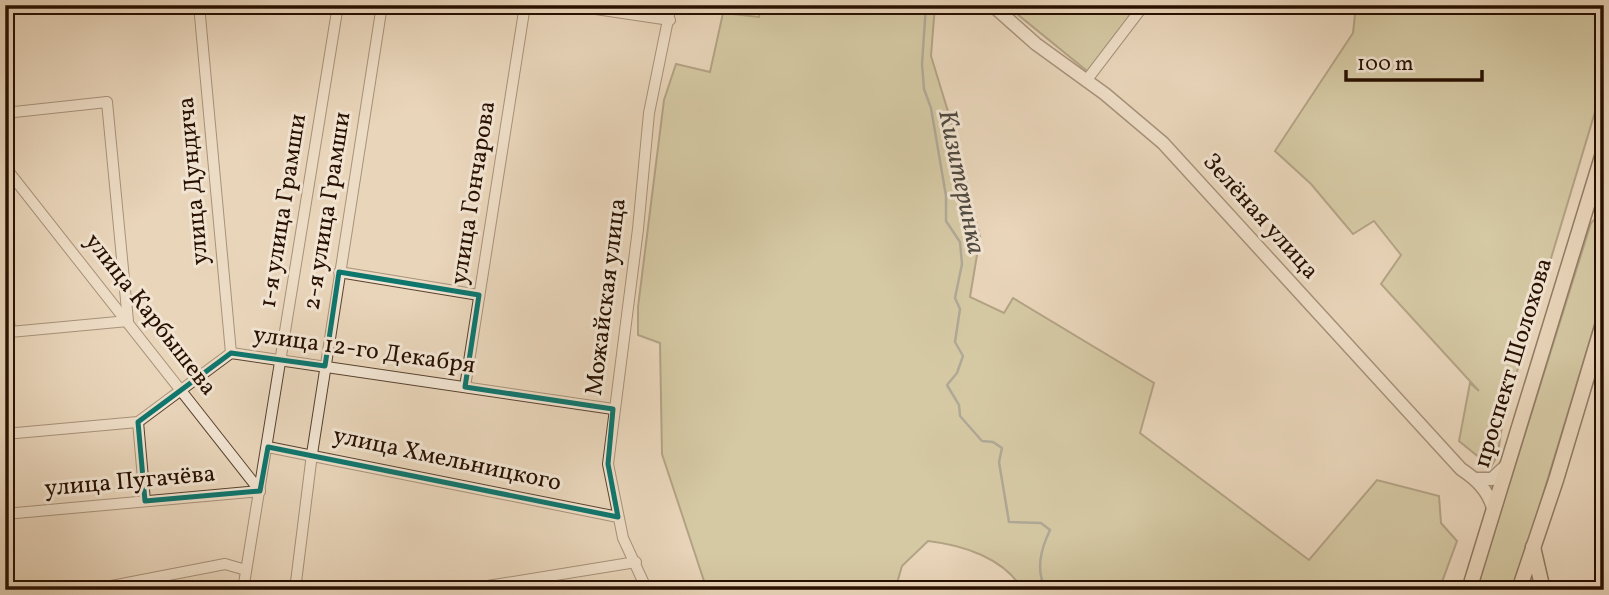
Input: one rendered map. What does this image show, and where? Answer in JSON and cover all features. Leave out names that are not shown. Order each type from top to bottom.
[{"type":"main road","name":"проспект Шолохова","points":[[1467,590],[1604,150]]},
{"type":"main road","points":[[1594,184],[1604,169]]},
{"type":"main road","points":[[1519,590],[1604,320]]},
{"type":"main road","points":[[1533,547],[1543,590]]},
{"type":"street","points":[[5,10],[54,5]]},
{"type":"street","name":"улица Дундича","points":[[199,5],[230,353]]},
{"type":"street","name":"1-я улица Грамши","points":[[243,590],[338,5]]},
{"type":"street","name":"2-я улица Грамши","points":[[295,590],[325,366],[382,5]]},
{"type":"street","name":"улица Гончарова","points":[[465,387],[525,5]]},
{"type":"street","points":[[569,5],[670,20]]},
{"type":"street","name":"Можайская улица","points":[[646,590],[636,562],[623,538],[609,477],[613,409],[622,366],[649,113],[671,5]]},
{"type":"street","name":"Зелёная улица","points":[[992,5],[1036,44],[1147,127],[1177,157],[1461,469],[1476,479],[1490,497],[1493,508]]},
{"type":"street","points":[[1086,82],[1144,5]]},
{"type":"street","points":[[5,113],[107,102],[128,321],[10,332],[5,273]]},
{"type":"street","name":"улица Карбышева","points":[[5,167],[260,491]]},
{"type":"street","points":[[340,272],[479,295]]},
{"type":"street","name":"улица 12-го Декабря","points":[[138,422],[230,353],[613,409]]},
{"type":"street","points":[[5,434],[138,422],[145,501]]},
{"type":"street","name":"улица Хмельницкого","points":[[268,447],[618,517]]},
{"type":"street","points":[[1476,479],[1492,479],[1506,466]]},
{"type":"street","name":"улица Пугачёва","points":[[5,514],[260,491]]},
{"type":"street","points":[[463,590],[636,562]]},
{"type":"street","points":[[91,590],[225,564],[246,570]]},
{"type":"highlighted area","points":[[339,272],[479,295],[465,387],[613,409],[608,464],[618,517],[268,447],[260,491],[145,501],[138,422],[231,353],[325,366]]},
{"type":"shaded area","points":[[761,5],[935,5],[931,56],[954,131],[980,237],[970,297],[1004,313],[1013,298],[1154,383],[1140,433],[1309,560],[1377,480],[1439,496],[1441,523],[1457,541],[1439,590],[1023,590],[1005,569],[994,561],[955,546],[928,541],[902,566],[895,590],[707,590],[662,454],[660,343],[638,335],[638,307],[664,100],[676,64],[710,72],[723,13],[759,17]]},
{"type":"shaded area","points":[[1006,5],[1145,5],[1092,75]]},
{"type":"shaded area","points":[[1356,5],[1604,5],[1604,82],[1503,418],[1498,454],[1491,467],[1459,441],[1470,383],[1479,391],[1381,284],[1401,255],[1374,221],[1353,234],[1311,184],[1275,151],[1353,33]]},
{"type":"shaded area","points":[[1604,199],[1604,294],[1514,590],[1476,590],[1591,223],[1599,215]]},
{"type":"waterway","name":"Кизитеринка","points":[[926,5],[922,64],[924,89],[931,108],[946,196],[946,221],[960,242],[962,264],[955,298],[960,309],[955,342],[963,356],[957,373],[947,385],[959,405],[960,416],[982,441],[993,442],[1002,448],[999,462],[1009,522],[1041,523],[1050,530],[1040,560],[1046,590]]}]
